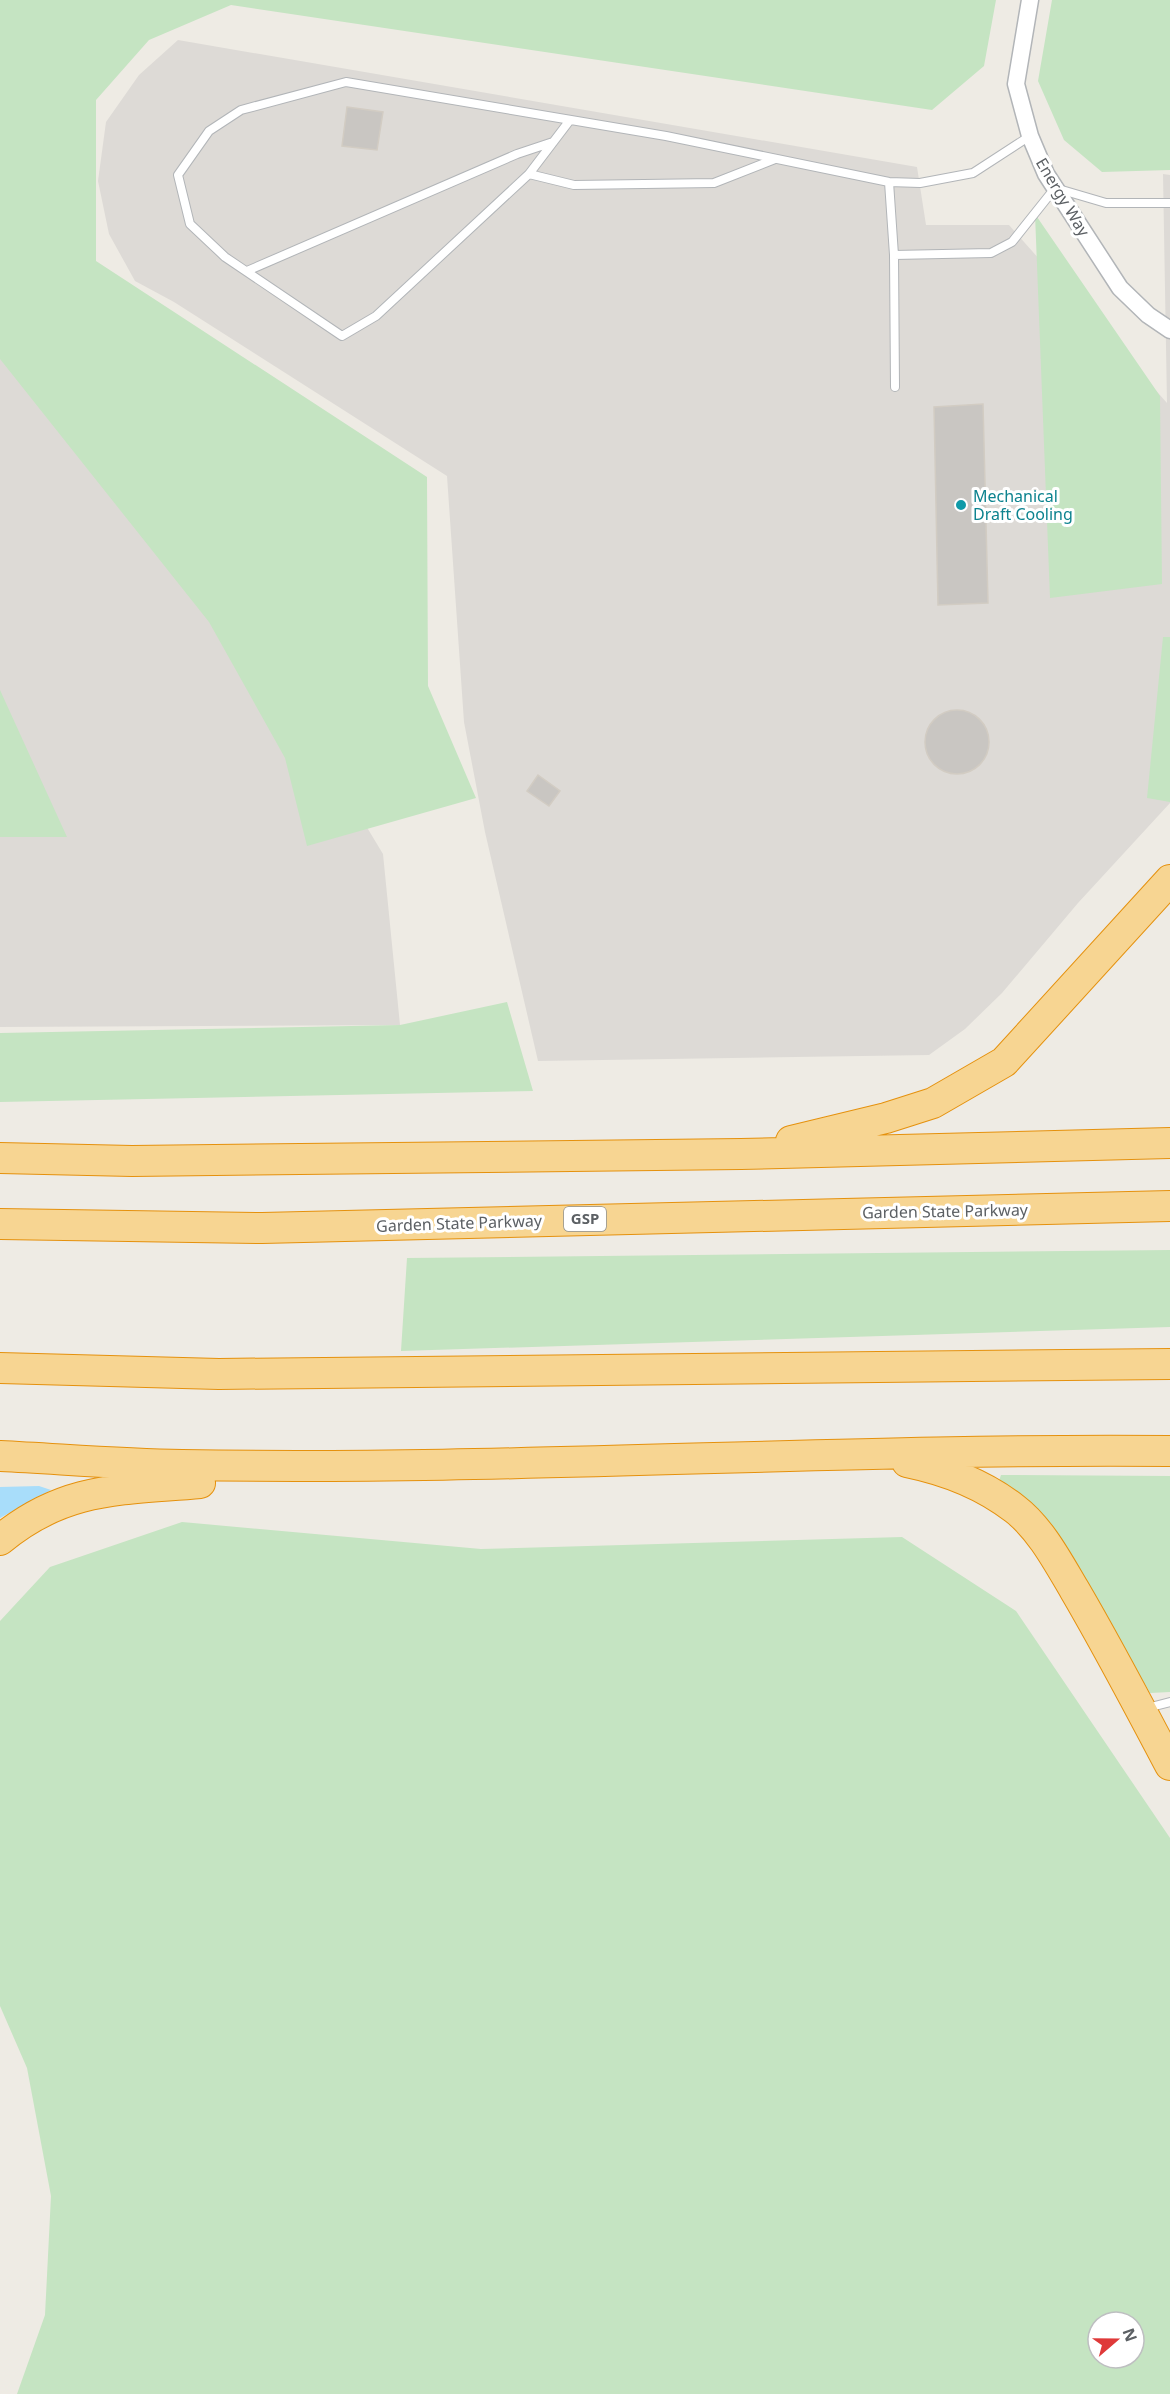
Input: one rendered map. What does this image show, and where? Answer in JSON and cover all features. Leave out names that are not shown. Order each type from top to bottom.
[{"type":"highway","points":[[741,1154],[902,1114],[933,1103],[969,1085],[1004,1062],[1020,1046],[1170,880]]},
{"type":"highway","points":[[0,1158],[132,1161],[741,1154],[1170,1143]]},
{"type":"highway","name":"Garden State Parkway","points":[[0,1224],[262,1228],[1170,1206]]},
{"type":"highway","points":[[0,1368],[231,1374],[1170,1364]]},
{"type":"highway","points":[[0,1456],[180,1465],[392,1466],[997,1449],[1170,1451]]},
{"type":"highway","points":[[869,1453],[935,1468],[981,1486],[1017,1510],[1043,1541],[1064,1572],[1170,1765]]},
{"type":"highway","points":[[0,1540],[42,1511],[84,1494],[125,1488],[392,1466]]},
{"type":"street","name":"Energy Way","points":[[1030,0],[1016,84],[1030,136],[1055,188],[1120,288],[1148,315],[1170,330]]},
{"type":"lane","points":[[570,120],[529,174],[376,316],[342,336],[225,256],[190,224],[178,175],[209,131],[241,110],[346,82],[570,120],[775,158],[889,182],[920,183],[973,173],[1030,136]]},
{"type":"lane","points":[[247,271],[517,154],[554,141]]},
{"type":"lane","points":[[529,174],[574,185],[714,183],[775,158]]},
{"type":"lane","points":[[889,182],[894,255],[895,387]]},
{"type":"lane","points":[[894,255],[991,253],[1012,242],[1055,188],[1106,203],[1170,203]]},
{"type":"lane","points":[[1141,1710],[1170,1702]]},
{"type":"shaded area","points":[[178,40],[917,167],[926,225],[1009,225],[1167,403],[1163,174],[1170,175],[1170,803],[1078,903],[1002,993],[965,1029],[929,1055],[538,1061],[485,832],[464,722],[447,476],[174,302],[135,281],[109,234],[98,181],[106,122],[139,75]]},
{"type":"shaded area","points":[[0,279],[269,665],[383,854],[400,1025],[0,1027]]},
{"type":"green space","points":[[0,0],[996,0],[984,66],[932,110],[231,5],[149,40],[96,100],[96,261],[427,477],[428,686],[476,798],[307,846],[285,758],[209,622],[0,359]]},
{"type":"green space","points":[[1052,0],[1170,0],[1170,170],[1102,172],[1064,140],[1038,81]]},
{"type":"green space","points":[[1035,214],[1160,396],[1162,584],[1050,598]]},
{"type":"green space","points":[[1163,637],[1170,637],[1170,802],[1147,798]]},
{"type":"green space","points":[[0,690],[67,837],[0,837]]},
{"type":"green space","points":[[507,1002],[533,1091],[0,1102],[0,1033],[400,1025]]},
{"type":"green space","points":[[1170,1250],[1170,1327],[401,1351],[407,1258]]},
{"type":"green space","points":[[1001,1475],[1170,1476],[1170,1692],[1150,1693],[1145,1684],[1142,1686],[999,1481]]},
{"type":"green space","points":[[182,1522],[481,1549],[902,1537],[1016,1611],[1170,1838],[1170,2394],[17,2394],[45,2315],[51,2196],[27,2068],[0,2006],[0,1621],[50,1567]]},
{"type":"water","points":[[39,1486],[51,1490],[0,1518],[0,1487]]},
{"type":"building","points":[[347,107],[383,112],[377,150],[342,146]]},
{"type":"building","name":"Mechanical Draft Cooling","points":[[983,404],[988,603],[938,605],[934,407]]},
{"type":"building","points":[[951,710],[963,710],[980,719],[987,730],[989,742],[987,754],[980,765],[963,774],[951,774],[939,769],[930,760],[925,748],[925,736],[930,724],[939,715]]},
{"type":"building","points":[[538,775],[560,791],[549,806],[527,791]]},
{"type":"place","name":"Mechanical Draft Cooling","points":[[961,505]]}]
